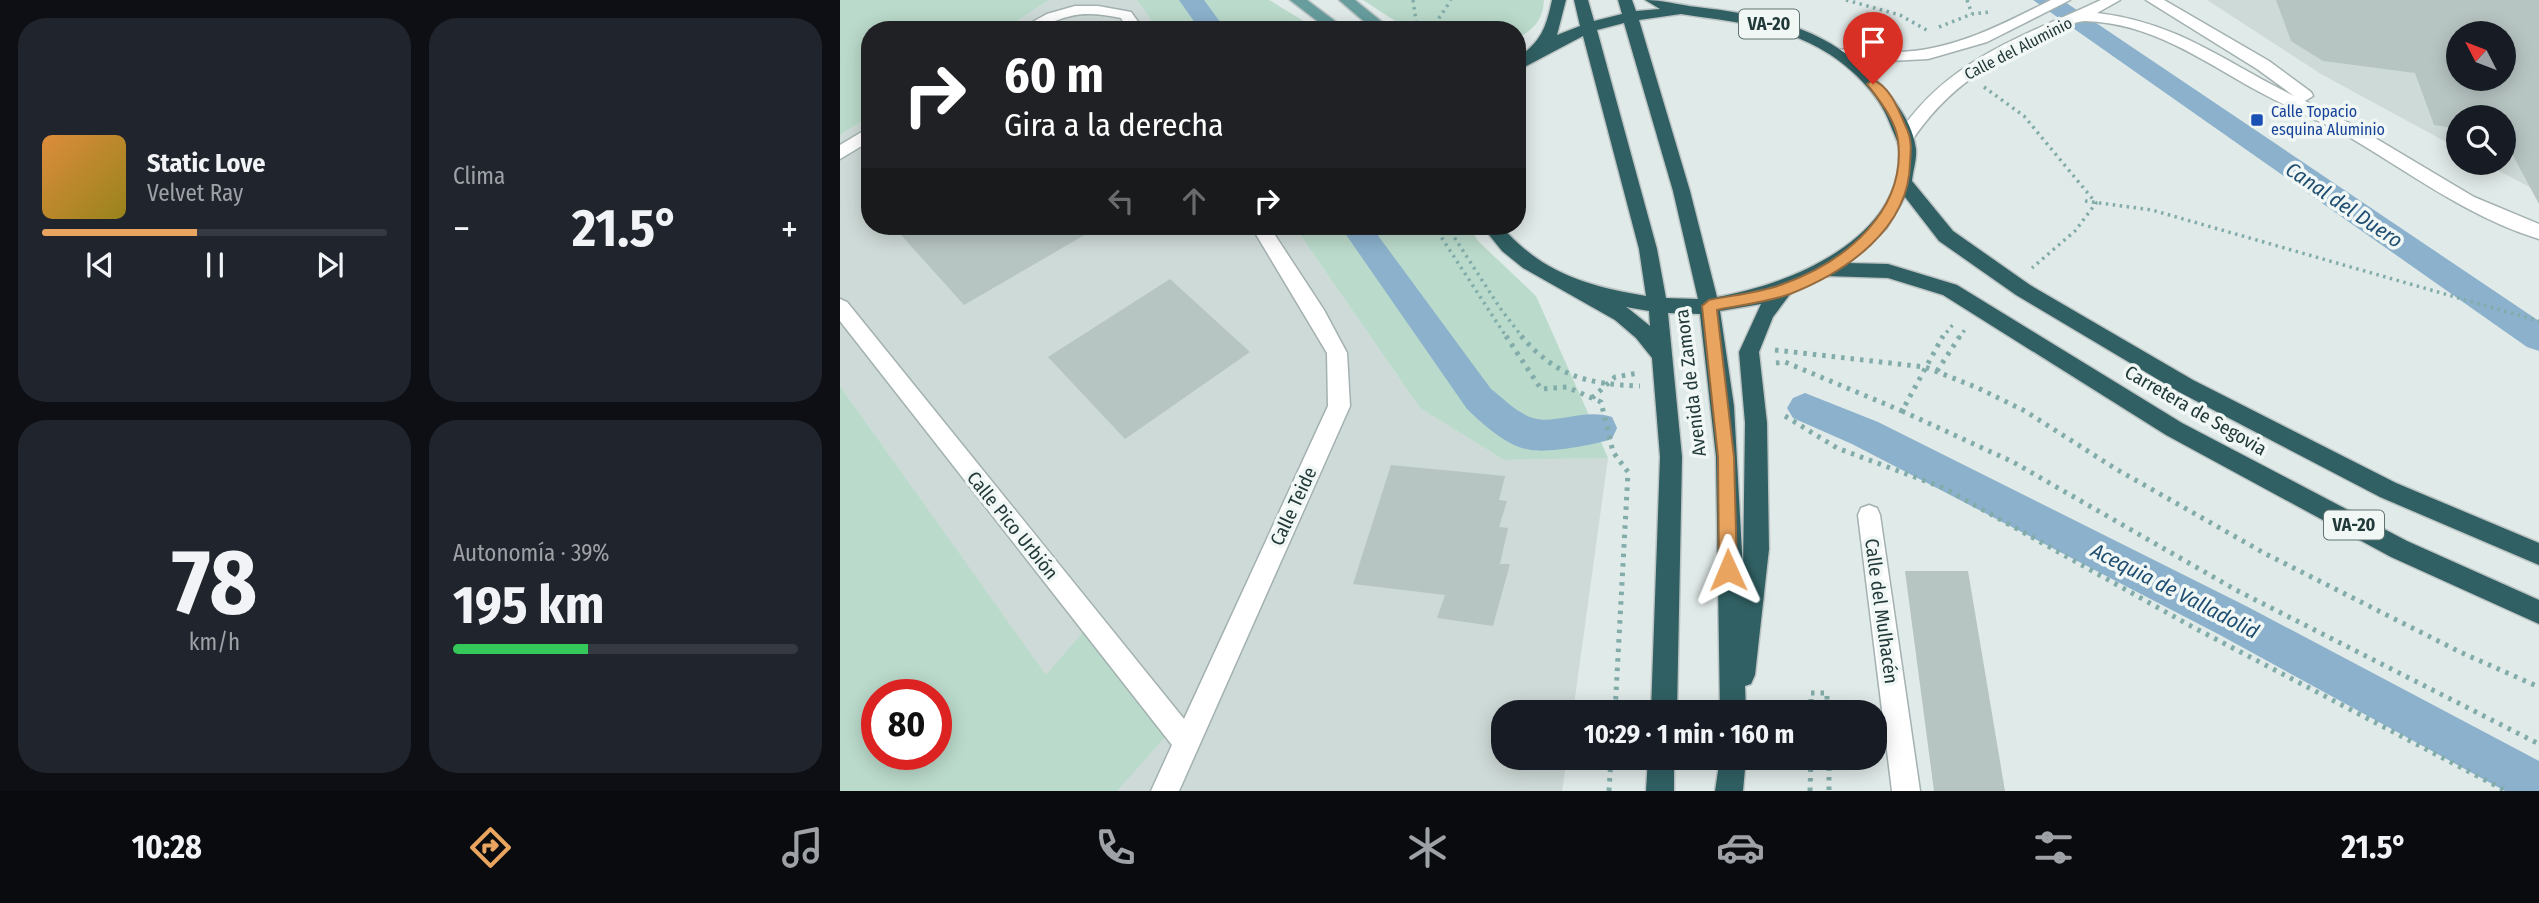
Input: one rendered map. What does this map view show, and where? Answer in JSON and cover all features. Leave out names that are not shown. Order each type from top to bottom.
[{"type":"highway","points":[[1530,53],[1553,30],[1559,0]]},
{"type":"highway","name":"Avenida de Zamora","points":[[1581,0],[1648,249],[1658,306],[1671,457],[1664,700]]},
{"type":"highway","points":[[1652,0],[1695,12]]},
{"type":"highway","name":"VA-20","points":[[1497,235],[1537,268],[1586,292],[1658,306],[1709,306],[1783,290],[1828,270],[1866,242],[1883,223],[1895,205],[1903,182],[1905,138],[1889,103],[1857,67],[1837,53],[1778,26],[1737,16],[1628,8],[1530,53]]},
{"type":"highway","name":"Avenida de Zamora","points":[[1628,8],[1646,64],[1709,306],[1726,457],[1735,700]]},
{"type":"highway","name":"Carretera de Segovia","points":[[1903,182],[1946,236],[2023,290],[2175,379],[2388,490],[2539,554]]},
{"type":"highway","name":"Carretera de Segovia","points":[[1828,270],[1888,271],[1950,290],[2174,429],[2399,550],[2539,612]]},
{"type":"highway","points":[[1737,700],[1757,549],[1756,423],[1749,352],[1764,314],[1783,290]]},
{"type":"highway","points":[[1586,292],[1632,320],[1648,334],[1662,356]]},
{"type":"highway","points":[[1660,791],[1661,770]]},
{"type":"highway","points":[[1729,791],[1732,770]]},
{"type":"main road","points":[[1297,0],[1326,21]]},
{"type":"main road","points":[[1346,0],[1373,21]]},
{"type":"street","name":"Calle del Aluminio","points":[[1837,53],[1882,60],[1931,56],[1979,39],[2063,0]]},
{"type":"street","name":"Calle del Aluminio","points":[[1905,138],[1926,105],[1954,81],[2050,28],[2113,0]]},
{"type":"street","points":[[2153,0],[2263,65],[2349,130]]},
{"type":"street","points":[[2169,0],[2193,22]]},
{"type":"street","points":[[1048,21],[1074,10],[1094,7],[1126,15],[1130,21]]},
{"type":"street","points":[[2081,16],[2118,18],[2158,30],[2349,130],[2468,202],[2539,232]]},
{"type":"street","points":[[840,153],[861,139]]},
{"type":"street","name":"Calle Teide","points":[[1165,791],[1339,406],[1337,353],[1317,315],[1267,235]]},
{"type":"street","name":"Calle Pico Urbión","points":[[840,307],[1186,743]]},
{"type":"street","name":"Calle del Mulhacén","points":[[1869,514],[1906,791]]},
{"type":"path","points":[[1413,0],[1416,21]]},
{"type":"path","points":[[1439,21],[1451,0]]},
{"type":"path","points":[[1846,0],[1900,15],[1930,31],[1934,39]]},
{"type":"path","points":[[1968,0],[1972,14]]},
{"type":"path","points":[[1980,84],[2024,116],[2096,203]]},
{"type":"path","points":[[2085,201],[2152,210],[2539,321]]},
{"type":"path","points":[[2033,268],[2075,232],[2096,203]]},
{"type":"path","points":[[1439,235],[1541,388],[1567,387],[1601,402],[1614,452],[1628,472],[1616,700]]},
{"type":"path","points":[[1453,235],[1521,338],[1565,374],[1606,385],[1640,386]]},
{"type":"path","points":[[1902,411],[1946,331],[1961,316]]},
{"type":"path","points":[[1937,371],[1968,326]]},
{"type":"path","points":[[1777,349],[1926,367],[1937,371],[2025,411],[2116,468],[2264,553],[2460,653],[2539,687]]},
{"type":"path","points":[[1775,363],[1785,362],[1902,411],[2012,462],[2236,590],[2539,744]]},
{"type":"path","points":[[1592,398],[1615,377],[1641,372]]},
{"type":"path","points":[[1785,416],[1837,448],[1944,488],[2189,625],[2506,791]]},
{"type":"path","points":[[1811,700],[1811,693],[1827,693],[1827,700]]},
{"type":"path","points":[[1609,791],[1610,770]]},
{"type":"path","points":[[1810,791],[1811,770]]},
{"type":"path","points":[[1829,770],[1829,791]]},
{"type":"shaded area","points":[[1049,0],[1137,0],[1152,21],[1017,21]]},
{"type":"shaded area","points":[[2207,0],[2539,0],[2539,192],[2507,175],[2516,175],[2516,105],[2446,105],[2446,142],[2321,74]]},
{"type":"shaded area","points":[[861,122],[861,235],[1300,235],[1420,408],[1504,460],[1608,458],[1575,700],[1491,700],[1491,770],[1565,770],[1562,791],[920,791],[943,770],[952,770],[952,762],[1046,676],[840,386],[840,135]]},
{"type":"green space","points":[[840,0],[1049,0],[1017,21],[861,21],[861,122],[840,135]]},
{"type":"green space","points":[[1137,0],[1269,0],[1303,21],[1152,21]]},
{"type":"green space","points":[[1363,0],[1544,0],[1542,13],[1526,33],[1526,21],[1395,21]]},
{"type":"green space","points":[[1300,235],[1474,235],[1536,296],[1608,458],[1504,460],[1420,408]]},
{"type":"green space","points":[[840,386],[1046,675],[1091,623],[1174,727],[1117,791],[840,791]]},
{"type":"building","points":[[2276,0],[2539,0],[2539,204],[2516,161],[2516,105],[2446,105],[2446,127],[2434,125],[2415,73],[2323,61],[2291,41]]},
{"type":"building","points":[[901,235],[1085,235],[964,305]]},
{"type":"building","points":[[1170,279],[1250,352],[1125,439],[1048,357]]},
{"type":"building","points":[[1391,465],[1505,476],[1499,500],[1507,501],[1499,527],[1508,528],[1500,564],[1510,564],[1493,626],[1437,618],[1445,595],[1353,584]]},
{"type":"building","points":[[1905,571],[1968,571],[2005,791],[1934,791]]},
{"type":"waterway","name":"Acequia de Valladolid","points":[[1191,0],[1206,21]]},
{"type":"waterway","name":"Canal del Duero","points":[[2045,0],[2539,338]]},
{"type":"waterway","name":"Acequia de Valladolid","points":[[1361,235],[1479,399],[1500,417],[1531,435],[1599,428]]},
{"type":"waterway","name":"Acequia de Valladolid","points":[[1805,408],[1865,433],[2234,621],[2539,785]]},
{"type":"place","name":"Calle Topacio esquina Aluminio","points":[[2257,120]]},
{"type":"route","points":[[1728,570],[1726,457],[1709,306],[1783,290],[1809,280],[1845,259],[1866,242],[1883,223],[1895,205],[1903,182],[1905,138],[1889,103],[1873,84]]}]
